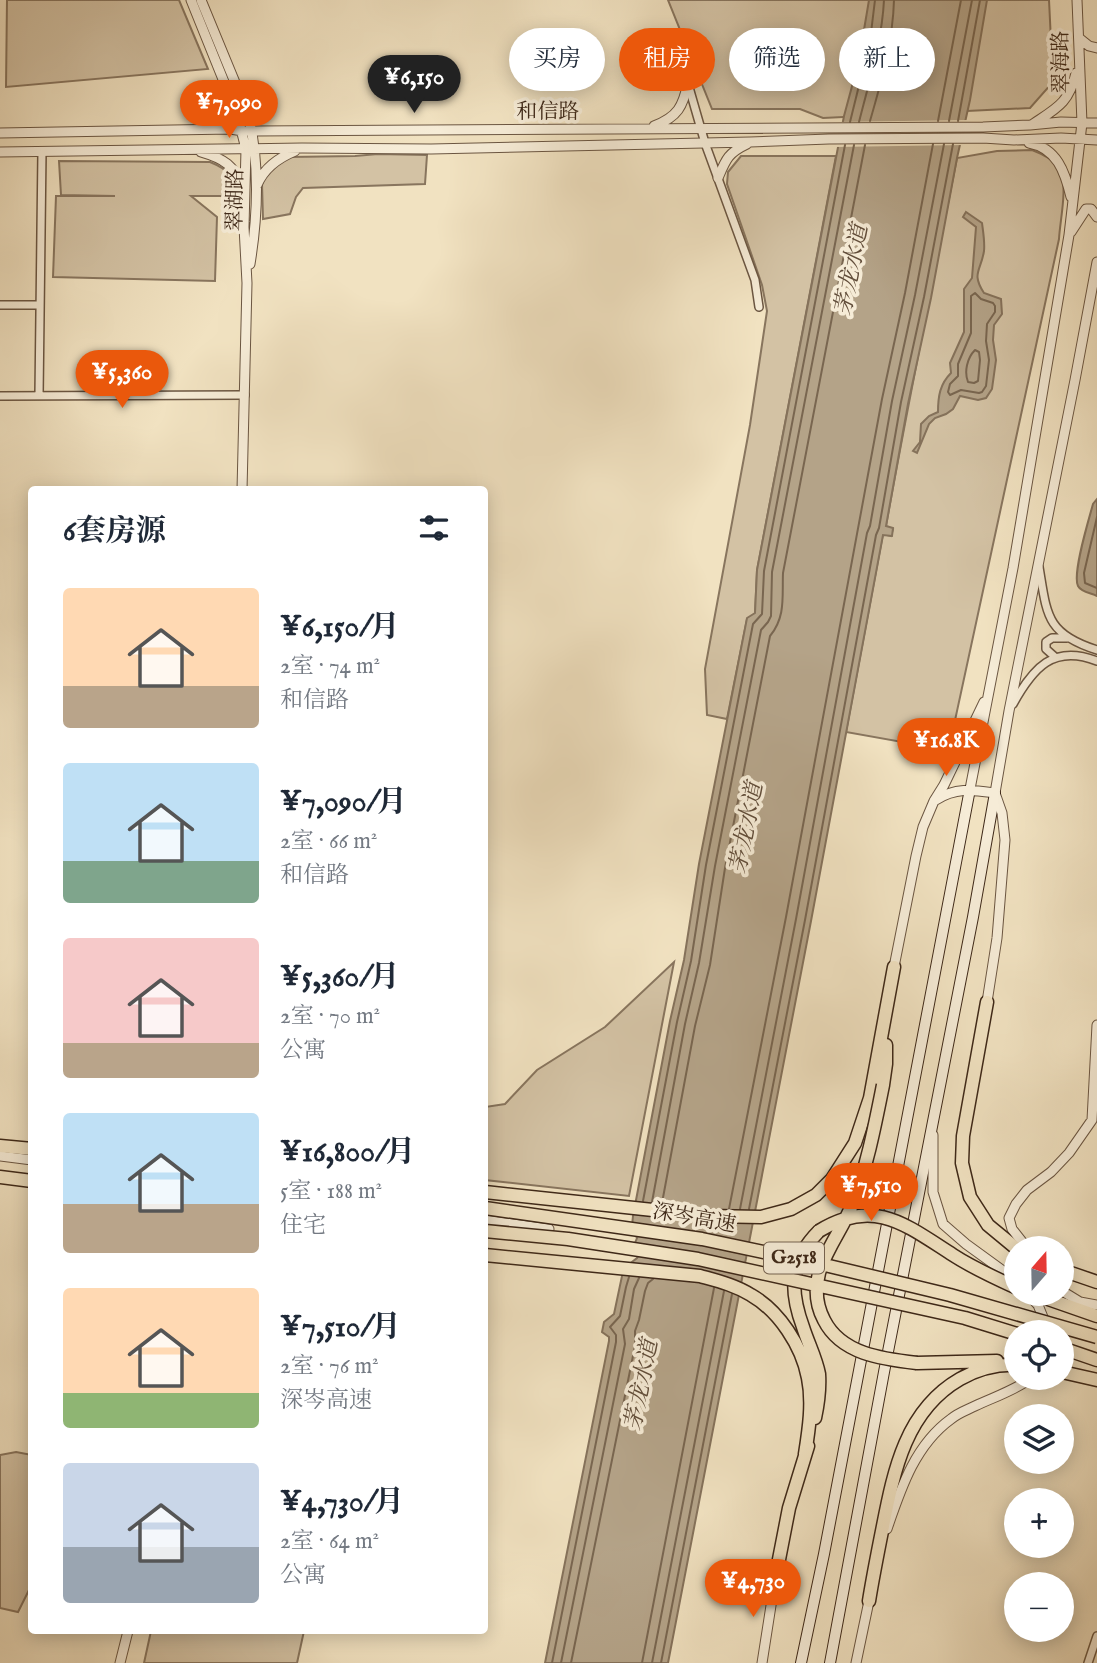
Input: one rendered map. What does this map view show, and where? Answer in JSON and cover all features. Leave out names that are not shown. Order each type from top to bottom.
[{"type":"highway","points":[[488,1192],[709,1216],[761,1217],[791,1209],[816,1195],[832,1179],[855,1143],[870,1098],[894,967]]},
{"type":"highway","points":[[987,1002],[964,1136],[962,1163],[970,1197],[988,1224],[1004,1239]]},
{"type":"highway","points":[[885,1016],[886,1064],[883,1085],[862,1174],[852,1204],[819,1272],[816,1292],[819,1310],[829,1330],[847,1346],[868,1354],[917,1363],[987,1360],[1004,1362]]},
{"type":"highway","points":[[0,1146],[28,1149]]},
{"type":"highway","points":[[0,1176],[28,1180]]},
{"type":"highway","name":"深岑高速","points":[[488,1208],[715,1241],[950,1295],[1097,1337]]},
{"type":"highway","points":[[775,1580],[789,1508],[806,1454],[813,1406],[819,1390],[815,1358],[796,1306],[794,1286],[796,1265],[806,1244],[819,1231],[835,1221],[858,1214],[881,1217],[902,1223],[965,1262],[1004,1282]]},
{"type":"highway","name":"深岑高速","points":[[488,1233],[568,1239],[698,1259],[965,1318],[1004,1330]]},
{"type":"highway","points":[[488,1255],[700,1276],[728,1283],[753,1295],[788,1331],[800,1353],[813,1406]]},
{"type":"highway","points":[[1074,1274],[1097,1282]]},
{"type":"highway","points":[[1067,1306],[1097,1316]]},
{"type":"highway","points":[[1074,1352],[1097,1360]]},
{"type":"highway","points":[[869,1601],[894,1476],[913,1426],[924,1408],[949,1385],[980,1369],[1004,1364]]},
{"type":"highway","points":[[1074,1375],[1097,1380]]},
{"type":"main road","points":[[801,1663],[970,789]]},
{"type":"main road","points":[[830,1663],[995,793]]},
{"type":"street","name":"翠湖路","points":[[191,0],[237,114],[247,131]]},
{"type":"street","name":"翠湖路","points":[[201,0],[248,114],[251,191],[256,226],[247,283],[242,486]]},
{"type":"street","name":"翠海路","points":[[990,691],[1016,554],[1073,205],[1082,123],[1077,0]]},
{"type":"street","points":[[1079,38],[1089,46],[1097,48]]},
{"type":"street","points":[[1030,125],[1060,106],[1073,84],[1079,57]]},
{"type":"street","points":[[647,128],[662,122],[680,109],[686,91]]},
{"type":"street","points":[[690,91],[705,143],[755,281],[759,307]]},
{"type":"street","name":"和信路","points":[[0,133],[230,129],[983,127],[1061,122],[1097,123]]},
{"type":"street","name":"和信路","points":[[0,152],[435,149],[829,139],[1097,140]]},
{"type":"street","points":[[1014,140],[1037,144],[1051,151],[1064,171],[1073,205]]},
{"type":"street","points":[[718,178],[727,157],[750,142]]},
{"type":"street","points":[[192,150],[218,157],[251,191],[262,174],[276,162],[302,148]]},
{"type":"street","points":[[39,396],[42,151]]},
{"type":"street","points":[[1069,235],[1086,209],[1091,209],[1097,217]]},
{"type":"street","points":[[987,1002],[997,938],[1005,840],[1002,813],[995,793],[1097,262]]},
{"type":"street","points":[[0,305],[40,305]]},
{"type":"street","points":[[0,396],[245,395]]},
{"type":"street","points":[[1038,565],[1049,614],[1061,633],[1077,644],[1097,650]]},
{"type":"street","points":[[1055,657],[1046,649],[1047,641],[1067,638]]},
{"type":"street","points":[[1009,711],[1025,682],[1037,669],[1055,657],[1070,654],[1097,661]]},
{"type":"street","points":[[970,789],[990,691]]},
{"type":"street","points":[[894,967],[919,841],[934,801],[990,691]]},
{"type":"street","points":[[934,801],[945,794],[970,789],[995,793]]},
{"type":"street","points":[[1018,1236],[1009,1218],[1016,1204],[1027,1190],[1051,1172],[1069,1153],[1092,1120],[1097,1025]]},
{"type":"street","points":[[934,1116],[933,1192],[943,1224],[965,1244],[1004,1272]]},
{"type":"street","points":[[0,1156],[28,1160]]},
{"type":"street","points":[[488,1220],[549,1228]]},
{"type":"street","points":[[488,1234],[494,1236],[497,1222]]},
{"type":"street","points":[[1074,1298],[1097,1305]]},
{"type":"street","points":[[876,1560],[912,1463],[927,1441],[951,1418],[1011,1390]]},
{"type":"street","points":[[762,1663],[775,1580]]},
{"type":"street","points":[[856,1663],[869,1601]]},
{"type":"street","points":[[120,1663],[127,1634]]},
{"type":"street","points":[[1088,1663],[1097,1636]]},
{"type":"shaded area","points":[[7,0],[179,0],[208,69],[6,87]]},
{"type":"shaded area","points":[[668,0],[1049,0],[1053,82],[1030,108],[823,118],[800,109],[712,109],[705,91],[715,91],[715,28],[679,28]]},
{"type":"shaded area","points":[[1032,150],[1044,155],[1060,170],[1063,194],[1059,239],[954,725],[941,749],[846,732],[883,534],[891,536],[893,529],[886,526],[957,158],[997,151]]},
{"type":"shaded area","points":[[427,155],[425,184],[303,188],[296,197],[290,214],[263,219],[262,184],[266,174],[289,157]]},
{"type":"shaded area","points":[[741,156],[836,156],[757,570],[755,614],[747,619],[727,719],[707,715],[705,669],[750,425],[767,311],[762,285],[727,184],[728,172]]},
{"type":"shaded area","points":[[59,161],[210,162],[226,171],[232,179],[236,196],[191,196],[217,217],[215,281],[53,277],[56,196],[115,196],[61,195]]},
{"type":"shaded area","points":[[674,962],[629,1196],[488,1180],[488,1107],[505,1104],[537,1070],[605,1027]]},
{"type":"shaded area","points":[[16,1452],[28,1454],[28,1592],[18,1612],[0,1608],[0,1455]]},
{"type":"shaded area","points":[[150,1634],[303,1634],[297,1663],[144,1663]]},
{"type":"water","name":"茅龙水道","points":[[869,0],[987,0],[970,100],[886,526],[893,528],[892,536],[883,535],[668,1663],[545,1663],[609,1341],[609,1337],[602,1332],[604,1322],[614,1314],[622,1276],[627,1266],[639,1254],[632,1226],[633,1216],[684,960],[699,864],[747,618],[755,613],[757,570],[844,116],[851,91],[935,91],[935,28],[864,28]]},
{"type":"water","points":[[966,212],[982,223],[984,248],[977,276],[980,286],[984,293],[1001,299],[1002,314],[994,325],[996,360],[992,389],[986,398],[978,400],[960,396],[953,409],[929,424],[917,453],[913,451],[920,442],[921,424],[938,412],[940,391],[951,373],[950,363],[964,332],[964,289],[972,278],[976,227],[963,217]]},
{"type":"water","points":[[1097,499],[1097,596],[1081,590],[1078,586],[1077,570],[1093,504]]},
{"type":"pier","points":[[969,120],[964,145],[834,147],[839,122]]}]
